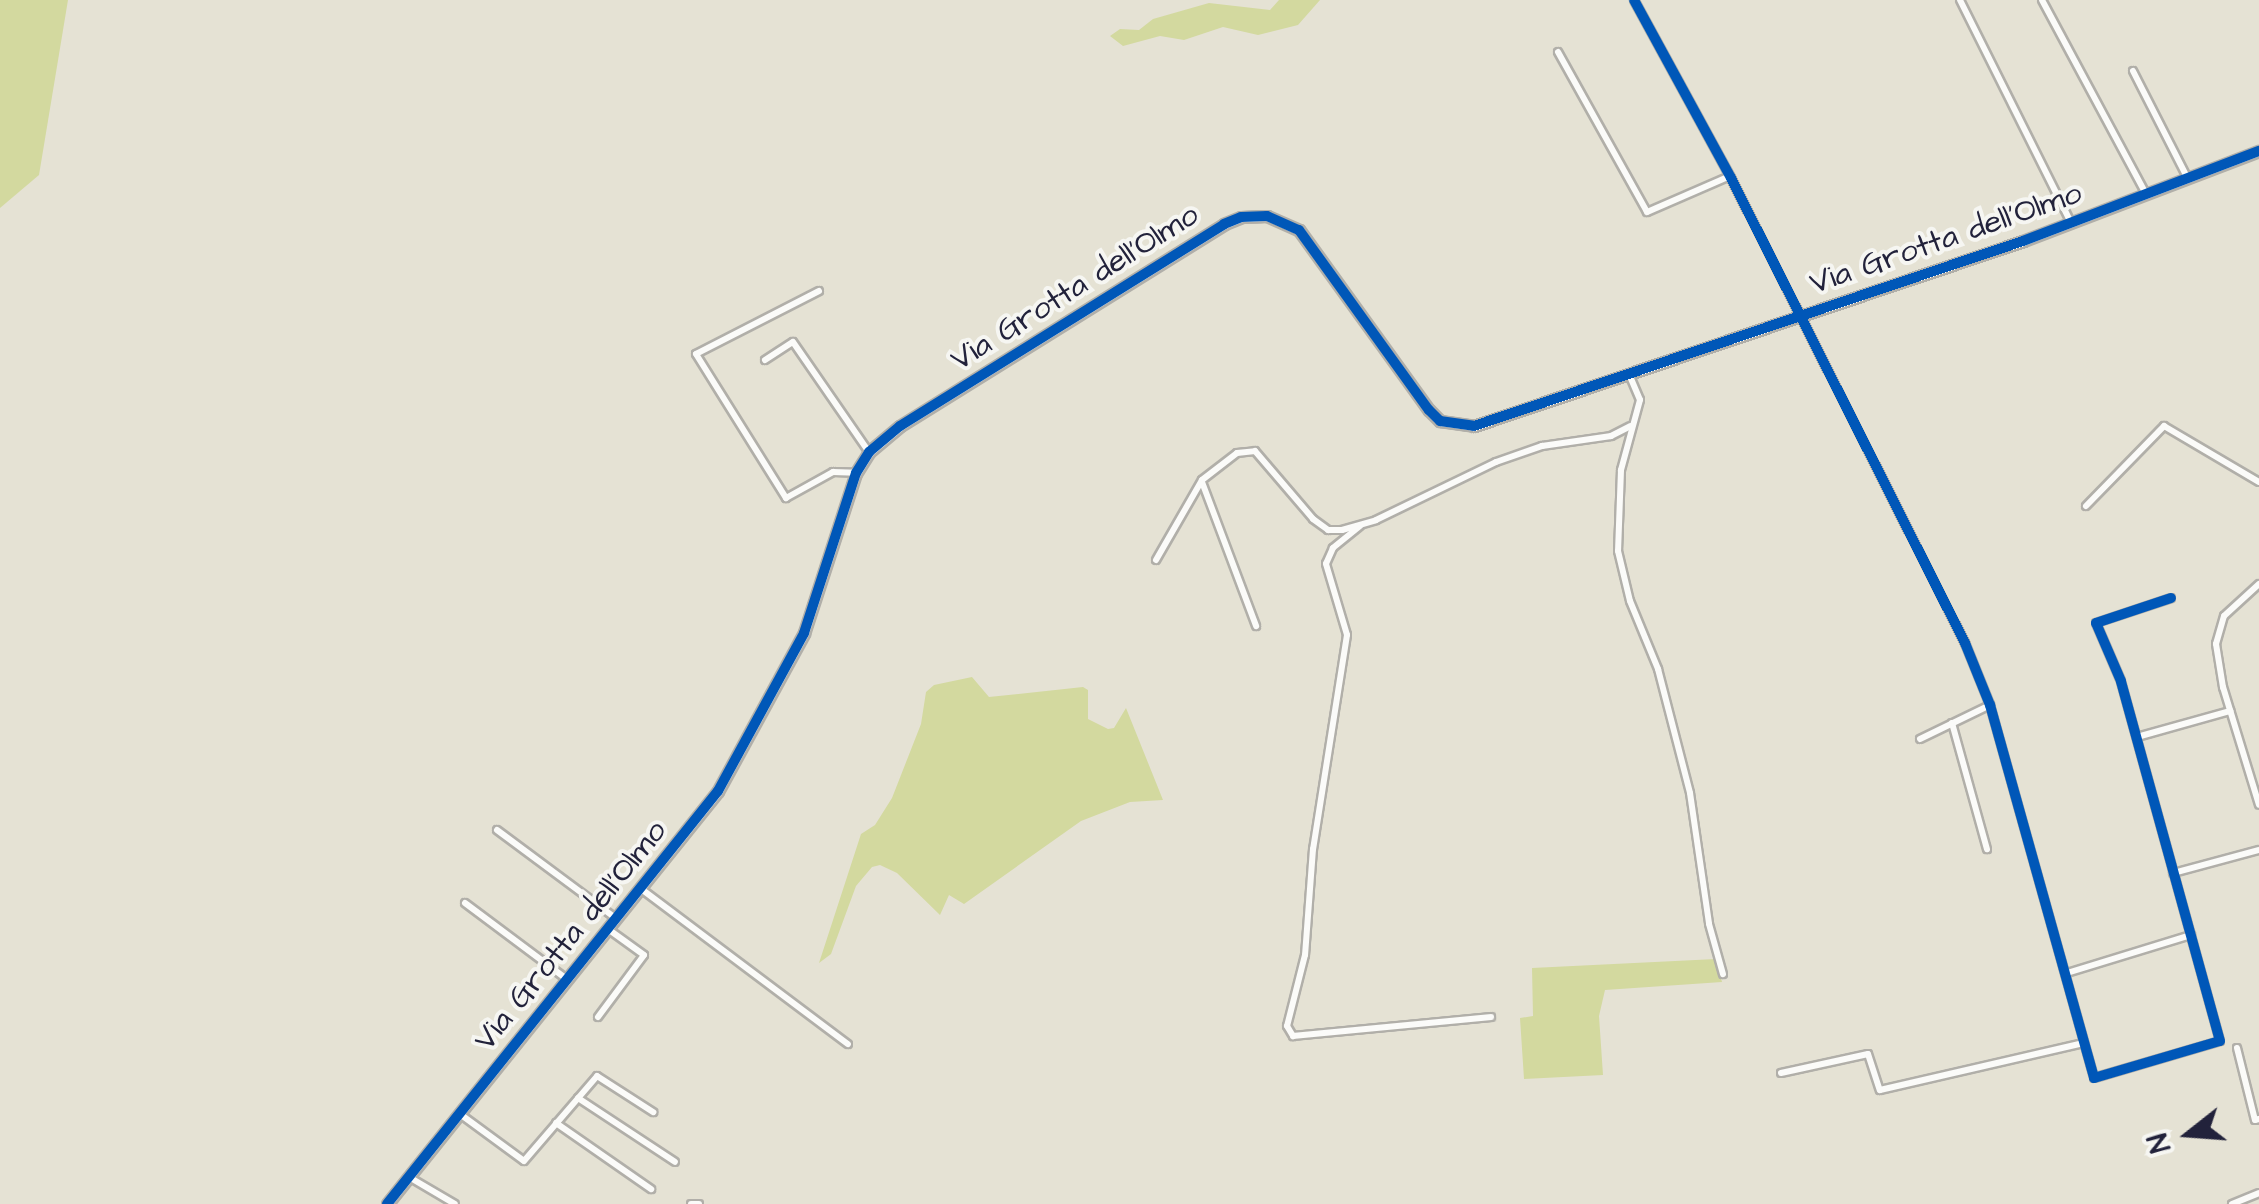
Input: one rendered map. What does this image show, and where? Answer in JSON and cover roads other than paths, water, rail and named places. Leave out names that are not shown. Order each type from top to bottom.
[{"type":"street","points":[[1634,0],[1730,176],[1801,315],[1807,336],[1923,553],[1990,705],[2094,1078],[2220,1040],[2121,681],[2096,623],[2171,598]]},
{"type":"street","points":[[1960,0],[2071,223]]},
{"type":"street","points":[[2042,0],[2146,195]]},
{"type":"street","points":[[1558,52],[1647,212],[1730,176]]},
{"type":"street","points":[[2133,71],[2188,178]]},
{"type":"street","name":"Via Grotta dell'Olmo","points":[[387,1204],[718,791],[804,633],[856,473],[869,452],[900,426],[1242,217],[1277,219],[1308,238],[1440,421],[1474,426],[2071,223],[2259,151]]},
{"type":"street","points":[[819,291],[696,354],[786,498],[832,472],[856,473]]},
{"type":"street","points":[[765,360],[793,342],[869,452]]},
{"type":"street","points":[[1629,373],[1640,400],[1621,470],[1618,551],[1630,601],[1658,669],[1690,793],[1709,924],[1724,974]]},
{"type":"street","points":[[1491,1017],[1293,1036],[1287,1026],[1305,954],[1313,848],[1348,636],[1326,564],[1333,548],[1360,526],[1496,462],[1542,446],[1611,436],[1630,426]]},
{"type":"street","points":[[2086,506],[2164,426],[2259,482]]},
{"type":"street","points":[[1156,560],[1202,480],[1236,453],[1255,451],[1328,530],[1360,526]]},
{"type":"street","points":[[1202,480],[1256,626]]},
{"type":"street","points":[[2259,584],[2224,616],[2216,644],[2230,711],[2259,805]]},
{"type":"street","points":[[1920,739],[1990,705]]},
{"type":"street","points":[[2137,737],[2230,711]]},
{"type":"street","points":[[1952,723],[1987,849]]},
{"type":"street","points":[[497,830],[616,919]]},
{"type":"street","points":[[2174,873],[2259,850]]},
{"type":"street","points":[[640,888],[848,1044]]},
{"type":"street","points":[[465,904],[569,980]]},
{"type":"street","points":[[598,1017],[644,954],[608,929]]},
{"type":"street","points":[[2067,973],[2191,935]]},
{"type":"street","points":[[1780,1073],[1868,1054],[1880,1090],[2084,1043]]},
{"type":"street","points":[[2236,1048],[2254,1120],[2259,1119]]},
{"type":"street","points":[[460,1114],[524,1161],[596,1076],[653,1112]]},
{"type":"street","points":[[578,1098],[675,1162]]},
{"type":"street","points":[[556,1123],[651,1189]]},
{"type":"street","points":[[409,1178],[455,1204]]},
{"type":"street","points":[[2232,1204],[2259,1193]]},
{"type":"street","points":[[691,1204],[699,1204]]}]
